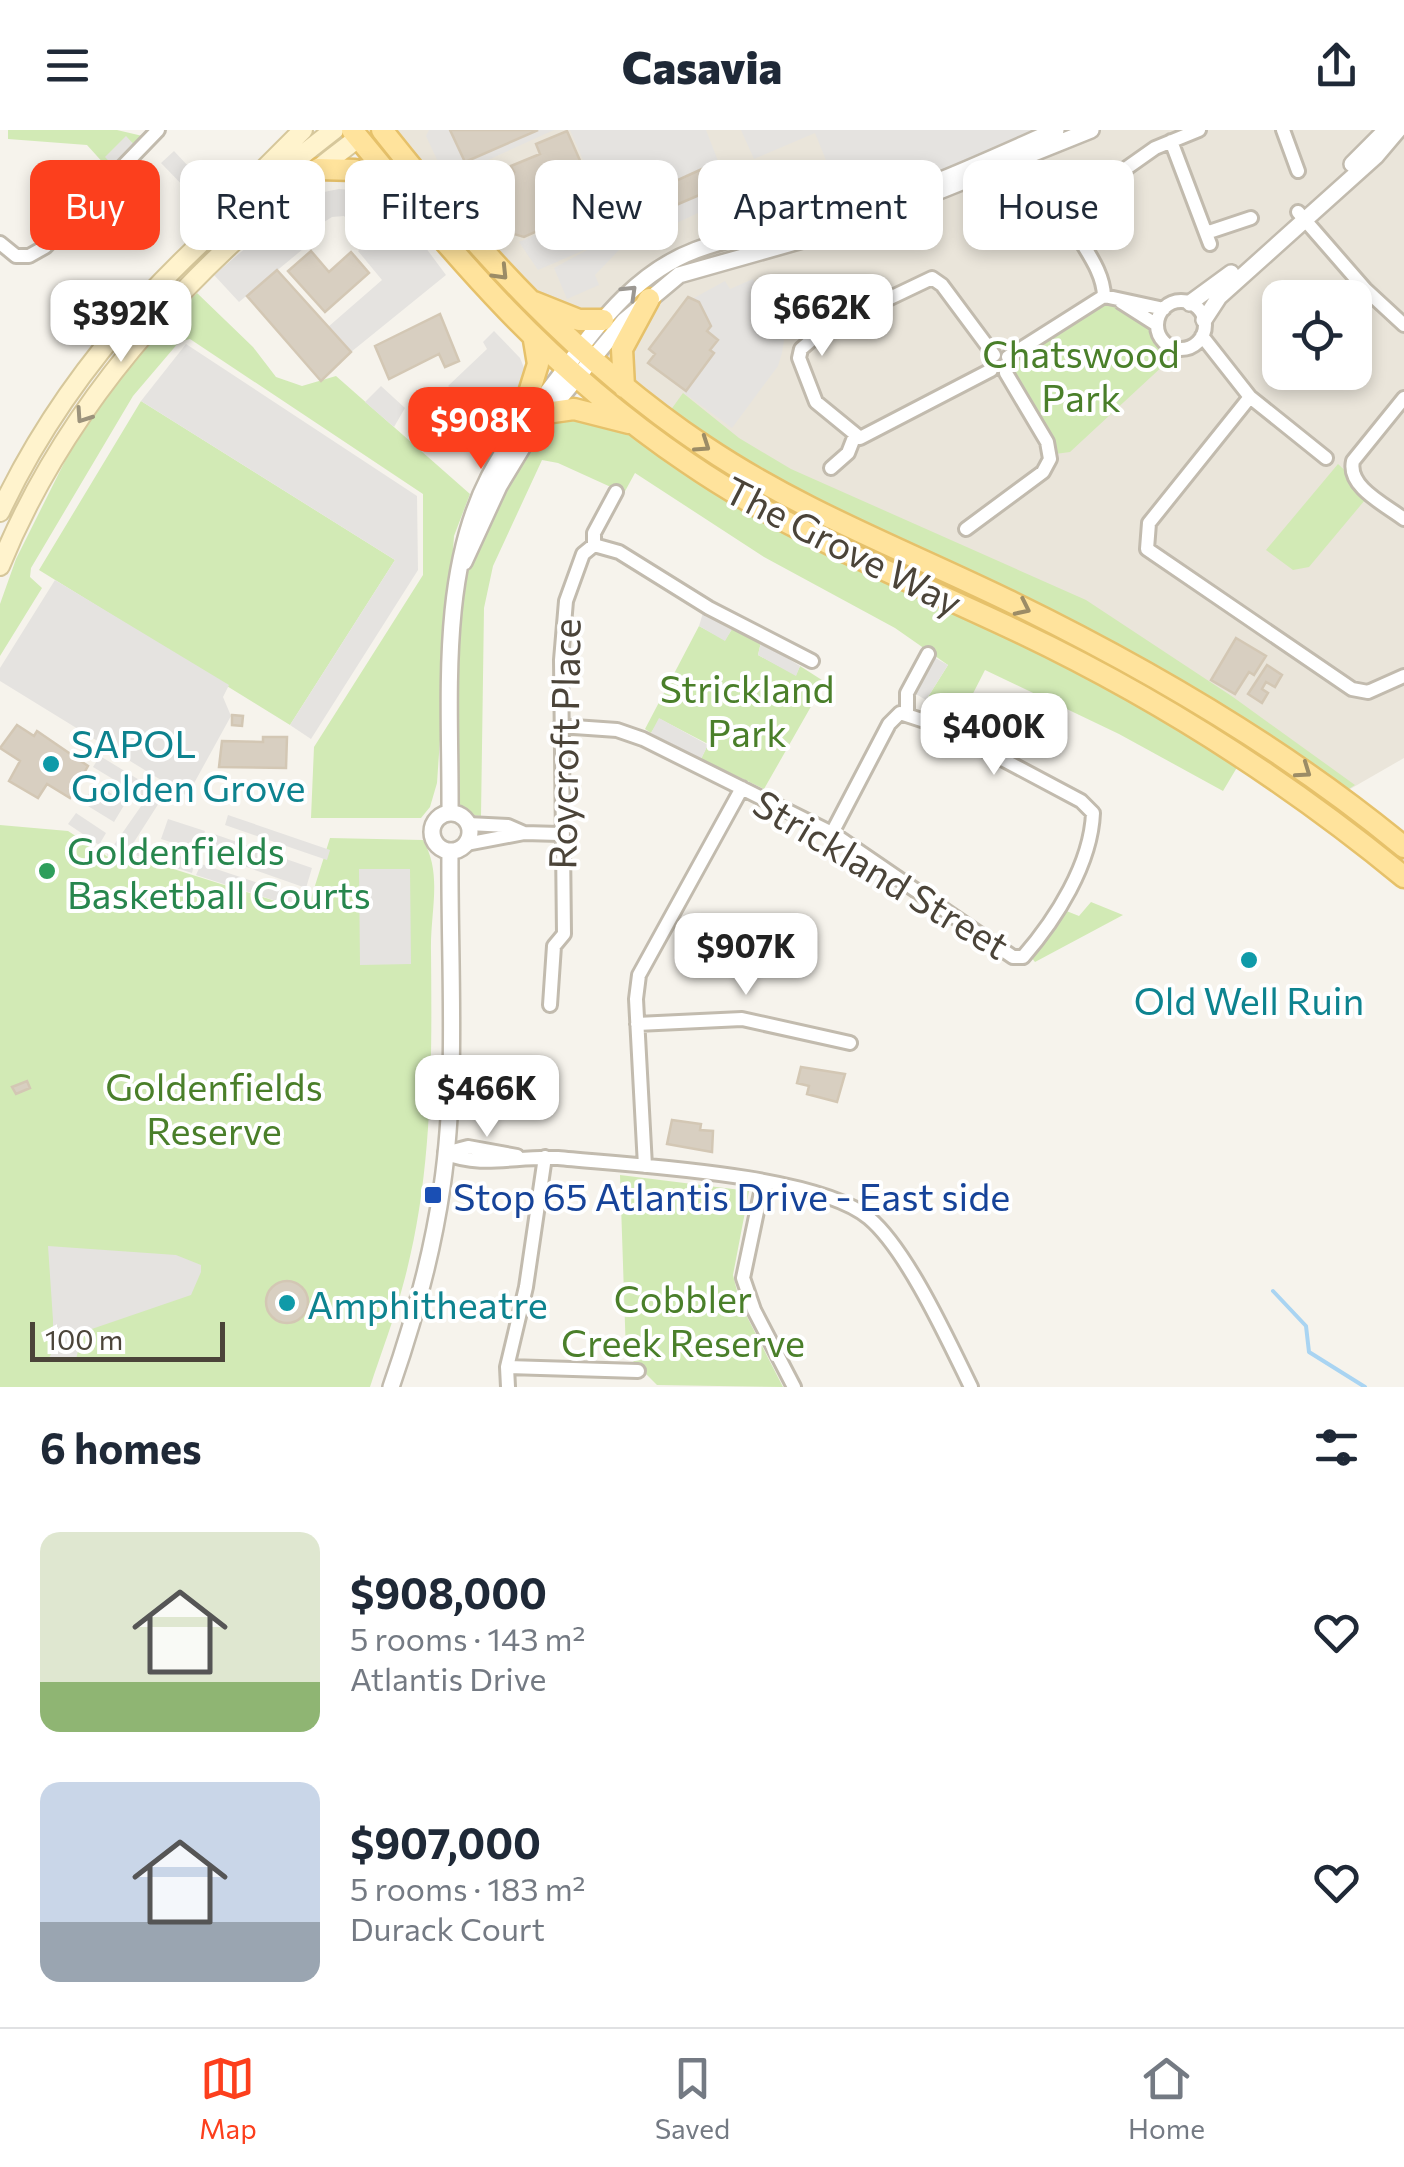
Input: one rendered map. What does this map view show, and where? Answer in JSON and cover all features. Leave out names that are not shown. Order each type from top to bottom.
[{"type":"main road","points":[[275,160],[303,130]]},
{"type":"main road","points":[[296,160],[334,130]]},
{"type":"main road","name":"The Grove Way","points":[[382,130],[485,256],[527,300],[624,387],[705,446],[791,498],[1017,605],[1147,672],[1292,762],[1404,847]]},
{"type":"main road","points":[[401,154],[406,130]]},
{"type":"main road","points":[[325,163],[359,132]]},
{"type":"main road","name":"The Grove Way","points":[[359,132],[379,160]]},
{"type":"main road","points":[[0,512],[79,381],[126,318],[193,250]]},
{"type":"main road","points":[[0,566],[52,461],[121,362],[224,250]]},
{"type":"main road","name":"The Grove Way","points":[[451,250],[534,340],[636,425],[690,464],[799,529],[1018,631],[1157,706],[1299,796],[1404,877]]},
{"type":"main road","points":[[624,387],[622,349],[649,299]]},
{"type":"main road","points":[[527,300],[579,320],[603,320]]},
{"type":"main road","points":[[518,428],[538,364],[534,340]]},
{"type":"main road","points":[[546,414],[574,408],[636,425]]},
{"type":"street","points":[[0,244],[16,256],[30,256],[45,247],[158,130]]},
{"type":"street","points":[[464,563],[499,486],[603,320],[660,267],[698,250],[856,210],[938,182],[1056,130]]},
{"type":"street","points":[[585,354],[679,275],[703,265],[852,226],[1090,130]]},
{"type":"street","points":[[1199,130],[1139,158],[1070,208],[1069,223],[1098,263],[1109,296],[1156,326],[1169,346],[1190,346],[1228,374],[1250,397],[1326,458]]},
{"type":"street","points":[[1283,130],[1298,171]]},
{"type":"street","points":[[1190,346],[1220,297],[1386,130]]},
{"type":"street","points":[[1156,326],[1164,309],[1174,302],[1190,303],[1220,282],[1376,156],[1398,130]]},
{"type":"street","points":[[1171,141],[1208,238],[1251,218]]},
{"type":"street","points":[[1302,216],[1365,290],[1404,325]]},
{"type":"street","points":[[966,529],[1043,472],[1050,458],[1047,442],[1006,373],[998,361],[942,285],[932,278],[823,330],[801,349],[804,374],[816,402],[855,435],[872,434],[998,361],[1109,296],[1164,309]]},
{"type":"street","points":[[1190,303],[1228,374]]},
{"type":"street","points":[[450,813],[450,676],[465,539],[487,481],[518,428],[571,373]]},
{"type":"street","points":[[1250,397],[1148,523],[1147,549],[1352,689],[1368,692],[1404,676]]},
{"type":"street","points":[[1404,398],[1353,460],[1351,471],[1356,482],[1404,520]]},
{"type":"street","points":[[831,468],[848,453],[855,435]]},
{"type":"street","name":"Roycroft Place","points":[[550,1005],[554,946],[564,934],[560,726],[566,601],[584,554],[594,545],[594,533],[616,492]]},
{"type":"street","points":[[594,545],[619,552],[708,608],[812,661]]},
{"type":"street","points":[[832,833],[889,724],[900,713],[907,714],[907,693],[928,654]]},
{"type":"street","name":"Strickland Street","points":[[560,726],[630,734],[742,788],[832,833],[1003,952],[1023,957],[1079,869],[1092,834],[1093,812],[1082,801],[956,734],[907,714]]},
{"type":"street","points":[[645,1166],[637,1024],[639,975],[742,788]]},
{"type":"street","points":[[450,813],[468,824],[508,826],[524,833]]},
{"type":"street","points":[[450,813],[436,820],[432,832],[438,846],[458,847],[524,833],[560,834]]},
{"type":"street","points":[[391,1387],[427,1271],[446,1153],[458,847],[468,824]]},
{"type":"street","points":[[637,1024],[742,1018],[850,1042]]},
{"type":"street","points":[[446,1153],[466,1162],[545,1157],[645,1166],[828,1194],[879,1227],[898,1251],[971,1387]]},
{"type":"street","points":[[508,1387],[507,1367],[526,1287],[545,1157]]},
{"type":"street","points":[[763,1183],[743,1278],[754,1310],[794,1387]]},
{"type":"street","points":[[507,1367],[638,1371]]},
{"type":"shaded area","points":[[382,130],[1404,130],[1404,758],[1338,796],[1292,763],[635,396],[496,250],[515,250],[515,160],[411,160]]},
{"type":"shaded area","points":[[429,130],[554,130],[488,160],[437,160],[426,136]]},
{"type":"shaded area","points":[[570,130],[706,130],[718,160],[698,160],[698,213],[678,222],[678,160],[583,160]]},
{"type":"shaded area","points":[[741,130],[1040,130],[943,172],[943,160],[826,160],[815,133],[754,159]]},
{"type":"shaded area","points":[[126,136],[140,151],[131,160],[105,157]]},
{"type":"shaded area","points":[[174,151],[182,160],[180,183],[161,163]]},
{"type":"shaded area","points":[[345,190],[345,217],[325,221],[325,192]]},
{"type":"shaded area","points":[[535,235],[535,250],[584,250],[538,270],[519,242]]},
{"type":"shaded area","points":[[243,250],[302,250],[239,302],[214,275]]},
{"type":"shaded area","points":[[427,250],[446,275],[351,352],[328,327],[382,280],[358,251]]},
{"type":"shaded area","points":[[587,250],[619,250],[595,275],[599,285],[567,299],[554,268]]},
{"type":"shaded area","points":[[753,279],[784,340],[778,366],[732,428],[684,393],[714,354],[710,350],[718,340],[707,331],[711,325],[694,298],[725,281],[730,289]]},
{"type":"shaded area","points":[[494,331],[520,358],[525,370],[523,386],[501,431],[468,398],[448,386],[487,349],[483,342]]},
{"type":"shaded area","points":[[186,344],[417,496],[418,570],[311,739],[290,725],[395,560],[141,401]]},
{"type":"shaded area","points":[[381,386],[405,408],[394,427],[365,402]]},
{"type":"shaded area","points":[[55,580],[229,685],[223,697],[231,716],[187,796],[0,681],[0,668]]},
{"type":"shaded area","points":[[703,613],[732,629],[725,641],[699,626]]},
{"type":"shaded area","points":[[761,642],[800,666],[796,676],[758,655]]},
{"type":"shaded area","points":[[928,654],[948,665],[926,700],[909,690]]},
{"type":"shaded area","points":[[659,718],[708,745],[701,759],[651,733]]},
{"type":"shaded area","points":[[100,756],[164,795],[120,864],[107,855],[146,799],[93,767]]},
{"type":"shaded area","points":[[95,784],[126,802],[114,822],[83,803]]},
{"type":"shaded area","points":[[76,813],[106,833],[99,845],[68,824]]},
{"type":"shaded area","points":[[228,815],[330,850],[327,860],[225,825]]},
{"type":"shaded area","points":[[168,819],[205,831],[199,851],[161,839]]},
{"type":"shaded area","points":[[211,833],[312,868],[306,888],[204,852]]},
{"type":"shaded area","points":[[140,843],[195,861],[192,873],[135,855]]},
{"type":"shaded area","points":[[201,864],[312,901],[307,911],[196,875]]},
{"type":"shaded area","points":[[359,869],[410,869],[411,964],[360,965]]},
{"type":"shaded area","points":[[48,1246],[176,1255],[201,1265],[201,1272],[191,1295],[83,1332],[76,1359],[47,1361],[53,1351]]},
{"type":"green space","points":[[8,130],[117,130],[151,138],[130,160],[101,160],[87,145],[8,139]]},
{"type":"green space","points":[[197,293],[253,347],[276,377],[302,386],[336,376],[470,494],[454,536],[437,783],[430,807],[421,818],[311,818],[314,747],[423,575],[423,494],[190,339],[179,342],[133,396],[31,568],[30,577],[42,588],[0,656],[0,604],[16,559],[71,449],[124,370]]},
{"type":"green space","name":"Chatswood Park","points":[[1114,303],[1152,328],[1159,344],[1179,351],[1070,452],[1055,454],[1015,375],[1016,357],[1102,304]]},
{"type":"green space","points":[[683,393],[739,438],[791,469],[1086,600],[1233,697],[1355,785],[1338,796],[1131,663],[837,522],[665,418]]},
{"type":"green space","points":[[141,401],[395,560],[290,725],[39,570]]},
{"type":"green space","points":[[543,410],[636,425],[689,464],[1242,759],[1223,791],[1119,734],[985,670],[962,715],[926,700],[948,665],[895,628],[764,557],[635,473],[624,493],[558,463],[542,460],[493,566],[484,608],[481,816],[450,813],[457,589]]},
{"type":"green space","points":[[1338,464],[1370,494],[1309,567],[1293,570],[1266,550]]},
{"type":"green space","name":"Strickland Park","points":[[699,626],[725,640],[732,629],[761,642],[758,655],[796,675],[800,666],[825,682],[764,789],[701,759],[708,744],[660,719],[651,733],[645,729]]},
{"type":"green space","name":"Goldenfields Reserve","points":[[0,825],[68,831],[119,864],[126,854],[307,911],[330,838],[423,840],[434,880],[425,1161],[413,1244],[370,1387],[0,1387]]},
{"type":"green space","points":[[1091,902],[1123,915],[1035,962],[1031,957],[1064,910],[1079,916]]},
{"type":"green space","name":"Cobbler Creek Reserve","points":[[620,1175],[749,1191],[733,1275],[740,1303],[783,1387],[657,1385],[626,1354]]},
{"type":"building","points":[[450,130],[538,130],[470,160],[464,160]]},
{"type":"building","points":[[567,131],[580,160],[535,160],[535,232],[524,237],[515,234],[515,164],[540,154],[536,144]]},
{"type":"building","points":[[698,171],[698,196],[678,204],[678,180]]},
{"type":"building","points":[[311,251],[329,272],[351,252],[369,273],[325,312],[288,271]]},
{"type":"building","points":[[277,270],[351,352],[321,381],[247,296]]},
{"type":"building","points":[[688,297],[699,302],[711,326],[707,331],[718,340],[710,350],[714,353],[686,391],[648,363],[655,354],[649,349]]},
{"type":"building","points":[[440,314],[459,361],[445,367],[439,354],[389,379],[375,346]]},
{"type":"building","points":[[448,397],[461,405],[468,398],[479,413],[477,424],[464,439],[457,432],[444,446],[423,425]]},
{"type":"building","points":[[1236,638],[1266,656],[1254,675],[1249,672],[1235,694],[1211,680]]},
{"type":"building","points":[[1267,665],[1282,675],[1275,687],[1266,682],[1262,689],[1268,693],[1262,703],[1248,694]]},
{"type":"building","points":[[232,715],[243,716],[242,726],[232,725]]},
{"type":"building","name":"SAPOL Golden Grove","points":[[17,725],[34,736],[37,731],[88,766],[70,798],[47,784],[38,798],[9,781],[20,761],[0,748]]},
{"type":"building","points":[[263,737],[287,737],[286,768],[219,767],[222,741],[263,742]]},
{"type":"building","name":"Old Well Ruin","points":[[1249,953],[1257,961],[1249,969],[1241,961]]},
{"type":"building","points":[[801,1067],[845,1074],[837,1102],[807,1094],[809,1086],[797,1083]]},
{"type":"building","points":[[27,1081],[30,1088],[16,1094],[12,1087]]},
{"type":"building","points":[[672,1120],[701,1124],[700,1130],[713,1131],[712,1152],[667,1144]]},
{"type":"building","name":"Amphitheatre","points":[[287,1281],[302,1287],[308,1302],[302,1317],[287,1323],[272,1317],[266,1302],[272,1287]]},
{"type":"waterway","points":[[1273,1291],[1306,1326],[1309,1352],[1365,1387]]},
{"type":"place","name":"SAPOL Golden Grove","points":[[51,764]]},
{"type":"place","name":"Goldenfields Basketball Courts","points":[[47,871]]},
{"type":"place","name":"Old Well Ruin","points":[[1249,960]]},
{"type":"place","name":"Stop 65 Atlantis Drive - East side","points":[[433,1195]]},
{"type":"place","name":"Amphitheatre","points":[[287,1303]]}]
